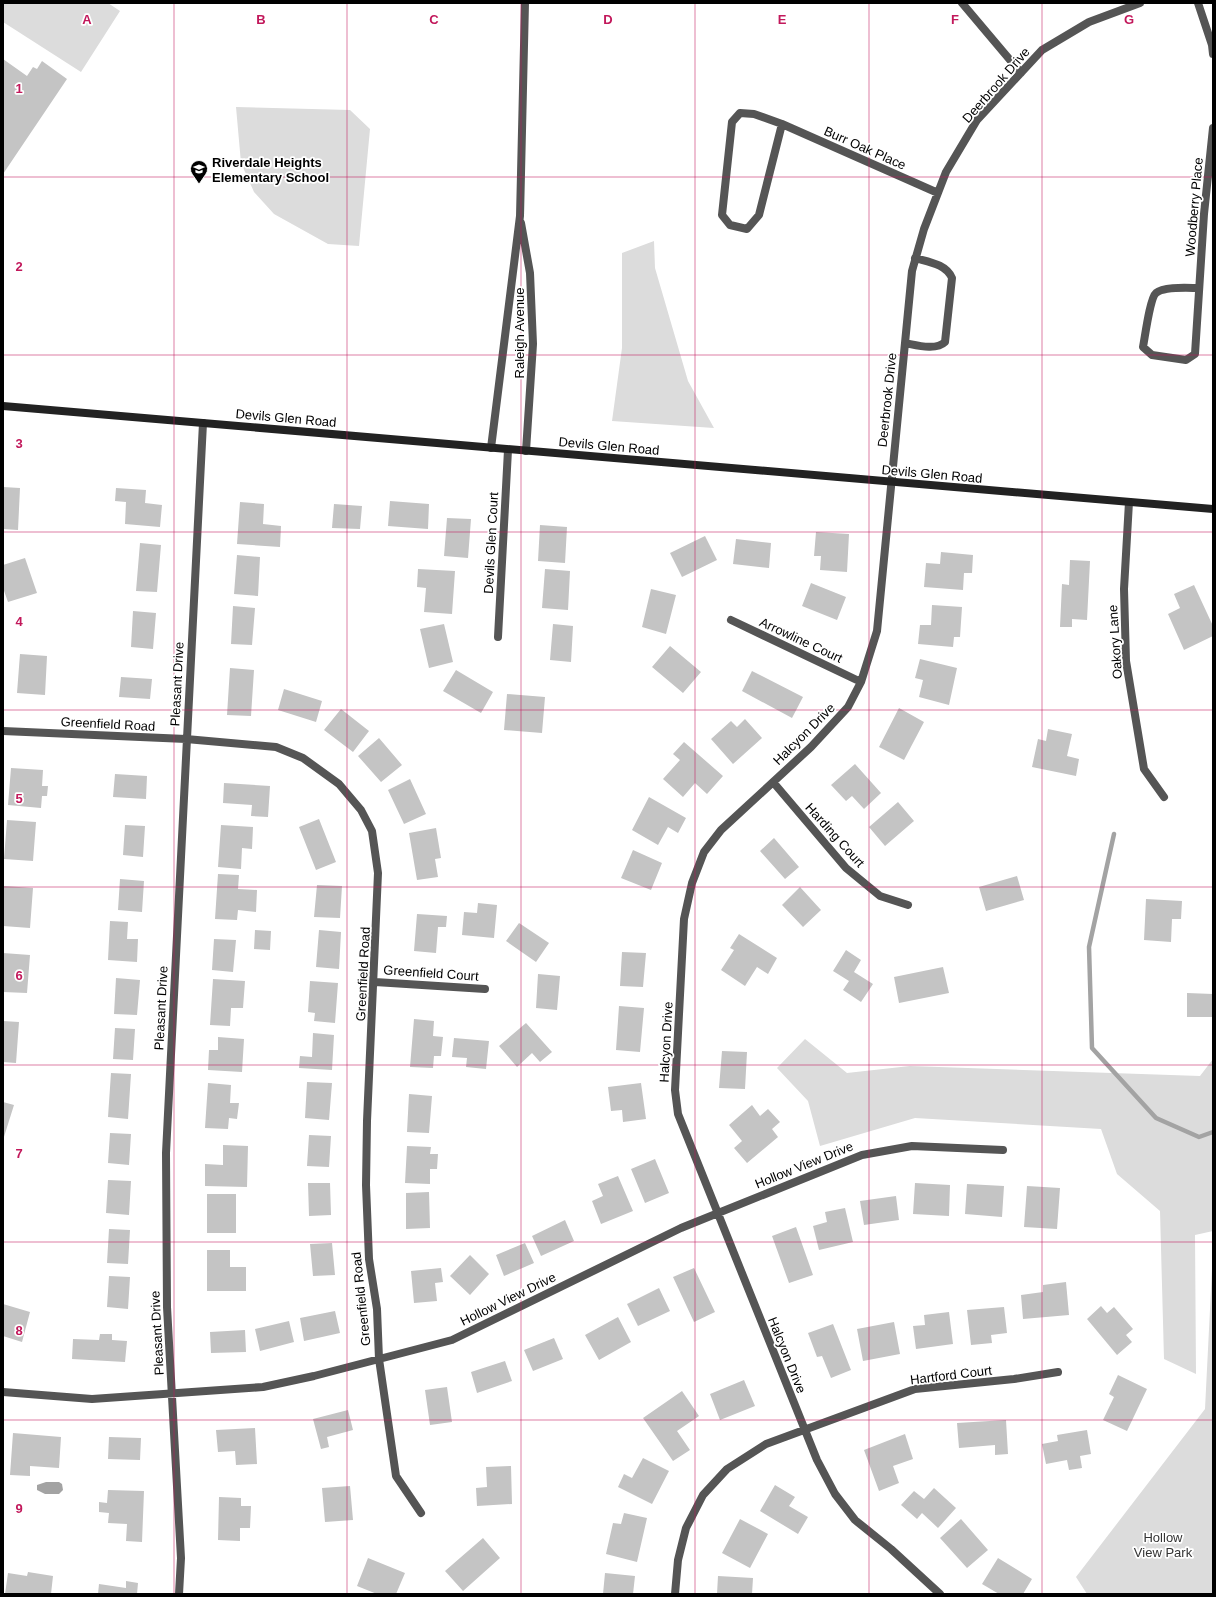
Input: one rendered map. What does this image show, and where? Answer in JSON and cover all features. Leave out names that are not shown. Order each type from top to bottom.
[{"type":"main road","name":"Devils Glen Road","points":[[3,406],[1213,509]]},
{"type":"street","name":"Raleigh Avenue","points":[[491,448],[520,216],[525,3]]},
{"type":"street","points":[[962,3],[1021,73]]},
{"type":"street","name":"Deerbrook Drive","points":[[891,482],[912,272],[924,228],[946,172],[977,120],[1042,50],[1089,22],[1140,3]]},
{"type":"street","points":[[1198,3],[1212,45],[1213,54]]},
{"type":"street","name":"Burr Oak Place","points":[[782,124],[759,215],[747,229],[730,225],[722,215],[732,122],[740,113],[754,114],[782,124],[938,193]]},
{"type":"street","name":"Woodberry Place","points":[[1199,288],[1165,289],[1156,293],[1151,302],[1143,347],[1152,355],[1186,360],[1195,354],[1199,288],[1213,128]]},
{"type":"street","name":"Raleigh Avenue","points":[[520,216],[530,273],[533,344],[526,451]]},
{"type":"street","name":"Deerbrook Drive","points":[[905,343],[935,346],[941,345],[945,342],[952,278],[944,267],[915,258]]},
{"type":"street","name":"Pleasant Drive","points":[[179,1594],[181,1558],[167,1307],[166,1153],[202,423]]},
{"type":"street","name":"Devils Glen Court","points":[[498,637],[508,450]]},
{"type":"street","name":"Halcyon Drive","points":[[891,482],[877,631],[860,682],[848,707],[812,747],[721,830],[704,852],[692,883],[684,918],[675,1090],[678,1114],[816,1460],[835,1494],[855,1520],[891,1549],[940,1594]]},
{"type":"street","name":"Oakory Lane","points":[[1129,502],[1124,589],[1126,661],[1144,769],[1164,797]]},
{"type":"street","name":"Arrowline Court","points":[[731,620],[860,682]]},
{"type":"street","name":"Greenfield Road","points":[[3,731],[186,739],[276,747],[303,758],[339,784],[361,810],[372,831],[378,874],[375,982],[367,1121],[366,1185],[369,1259],[377,1309],[379,1359],[396,1476],[421,1513]]},
{"type":"street","name":"Harding Court","points":[[773,782],[846,868],[880,896],[908,905]]},
{"type":"street","name":"Greenfield Court","points":[[375,982],[485,989]]},
{"type":"street","name":"Hollow View Drive","points":[[3,1392],[92,1400],[173,1395],[263,1387],[379,1359],[452,1340],[681,1228],[862,1155],[912,1146],[1003,1150]]},
{"type":"street","name":"Hartford Court","points":[[675,1594],[678,1560],[686,1528],[703,1495],[727,1469],[766,1444],[915,1389],[1014,1379],[1058,1372]]},
{"type":"green space","points":[[3,3],[108,3],[120,11],[81,72],[3,22]]},
{"type":"green space","points":[[236,107],[350,110],[370,129],[359,246],[328,244],[274,214],[254,192],[241,163]]},
{"type":"green space","points":[[654,241],[655,268],[688,381],[714,428],[612,421],[622,348],[622,253]]},
{"type":"green space","points":[[805,1039],[847,1073],[910,1066],[1200,1076],[1213,1059],[1213,1231],[1195,1235],[1196,1374],[1164,1359],[1160,1211],[1117,1174],[1101,1129],[915,1118],[820,1146],[808,1101],[777,1068]]},
{"type":"green space","name":"Hollow View Park","points":[[1213,1249],[1213,1594],[1087,1594],[1076,1577],[1205,1409]]},
{"type":"shaded area","points":[[46,1482],[59,1482],[62,1484],[63,1490],[59,1494],[45,1494],[37,1490],[37,1485]]},
{"type":"building","points":[[3,59],[27,76],[33,67],[37,69],[42,61],[67,79],[3,174]]},
{"type":"building","points":[[3,487],[20,488],[18,530],[3,529]]},
{"type":"building","points":[[116,488],[146,490],[145,503],[162,505],[160,527],[125,524],[126,502],[115,501]]},
{"type":"building","points":[[390,501],[429,504],[428,529],[388,526]]},
{"type":"building","points":[[240,502],[264,504],[263,524],[281,526],[280,547],[237,544]]},
{"type":"building","points":[[334,504],[362,506],[360,529],[332,528]]},
{"type":"building","points":[[447,518],[471,519],[468,558],[444,556]]},
{"type":"building","points":[[540,525],[567,527],[565,563],[538,561]]},
{"type":"building","points":[[816,532],[849,534],[847,572],[820,570],[821,556],[814,556]]},
{"type":"building","points":[[705,536],[717,560],[682,577],[670,553]]},
{"type":"building","points":[[736,539],[771,543],[769,568],[733,564]]},
{"type":"building","points":[[140,543],[161,545],[157,592],[136,591]]},
{"type":"building","points":[[941,552],[973,555],[972,573],[964,573],[963,590],[924,587],[926,563],[940,564]]},
{"type":"building","points":[[237,555],[260,557],[258,596],[234,594]]},
{"type":"building","points":[[25,558],[37,593],[8,602],[3,588],[3,565]]},
{"type":"building","points":[[1070,560],[1090,561],[1087,620],[1072,619],[1072,627],[1060,627],[1062,584],[1069,585]]},
{"type":"building","points":[[418,569],[455,571],[452,614],[424,612],[426,588],[417,587]]},
{"type":"building","points":[[545,569],[570,571],[568,610],[542,608]]},
{"type":"building","points":[[811,583],[846,597],[837,620],[802,606]]},
{"type":"building","points":[[1194,585],[1213,626],[1213,636],[1184,650],[1168,614],[1180,608],[1174,594]]},
{"type":"building","points":[[651,589],[676,595],[666,634],[642,627]]},
{"type":"building","points":[[932,605],[962,607],[960,637],[954,637],[953,647],[918,644],[920,625],[931,625]]},
{"type":"building","points":[[233,606],[255,608],[252,645],[231,644]]},
{"type":"building","points":[[133,611],[156,613],[153,649],[131,647]]},
{"type":"building","points":[[444,624],[453,662],[429,668],[420,629]]},
{"type":"building","points":[[553,624],[573,626],[571,662],[550,660]]},
{"type":"building","points":[[670,646],[701,672],[683,693],[652,667]]},
{"type":"building","points":[[20,654],[47,656],[45,695],[17,693]]},
{"type":"building","points":[[920,659],[957,668],[949,705],[919,697],[923,680],[915,678]]},
{"type":"building","points":[[230,668],[254,670],[251,716],[227,715]]},
{"type":"building","points":[[456,670],[493,692],[481,713],[443,691]]},
{"type":"building","points":[[752,671],[803,697],[792,718],[742,691]]},
{"type":"building","points":[[121,677],[152,679],[150,699],[119,697]]},
{"type":"building","points":[[284,689],[322,701],[316,722],[278,710]]},
{"type":"building","points":[[507,694],[545,697],[542,733],[504,730]]},
{"type":"building","points":[[899,708],[924,722],[904,760],[879,747]]},
{"type":"building","points":[[341,709],[369,731],[353,752],[324,730]]},
{"type":"building","points":[[745,719],[762,738],[733,764],[711,739],[731,721],[737,727]]},
{"type":"building","points":[[1048,729],[1072,734],[1067,756],[1079,759],[1076,776],[1032,767],[1038,739],[1046,741]]},
{"type":"building","points":[[379,738],[402,765],[381,782],[358,756]]},
{"type":"building","points":[[684,742],[723,776],[707,794],[695,783],[683,797],[663,779],[680,760],[673,754]]},
{"type":"building","points":[[855,764],[881,793],[864,809],[852,796],[846,801],[831,785]]},
{"type":"building","points":[[11,768],[43,770],[42,786],[48,786],[47,796],[42,796],[41,808],[8,805]]},
{"type":"building","points":[[115,774],[147,776],[146,799],[113,797]]},
{"type":"building","points":[[410,779],[426,814],[404,824],[388,790]]},
{"type":"building","points":[[224,783],[270,786],[268,817],[251,816],[252,805],[223,803]]},
{"type":"building","points":[[649,797],[686,818],[678,833],[668,827],[658,845],[632,830]]},
{"type":"building","points":[[898,802],[914,821],[885,846],[869,827]]},
{"type":"building","points":[[319,819],[336,862],[316,870],[299,827]]},
{"type":"building","points":[[7,820],[36,822],[33,861],[4,859]]},
{"type":"building","points":[[125,825],[145,826],[143,857],[123,855]]},
{"type":"building","points":[[221,825],[253,827],[252,849],[242,848],[241,869],[218,867]]},
{"type":"building","points":[[436,828],[441,858],[435,859],[438,877],[417,880],[409,833]]},
{"type":"building","points":[[774,838],[799,867],[785,879],[760,851]]},
{"type":"building","points":[[633,850],[662,863],[651,890],[621,878]]},
{"type":"building","points":[[218,874],[239,875],[238,889],[257,890],[256,912],[238,910],[237,920],[215,919]]},
{"type":"building","points":[[1017,876],[1024,900],[986,911],[979,887]]},
{"type":"building","points":[[120,879],[144,881],[142,912],[118,910]]},
{"type":"building","points":[[317,885],[342,886],[340,918],[314,917]]},
{"type":"building","points":[[4,886],[33,888],[30,928],[3,926]]},
{"type":"building","points":[[800,887],[821,910],[803,927],[782,905]]},
{"type":"building","points":[[1146,899],[1182,901],[1181,919],[1172,919],[1171,942],[1144,940]]},
{"type":"building","points":[[478,903],[497,905],[494,938],[462,935],[464,912],[477,913]]},
{"type":"building","points":[[417,914],[447,916],[446,927],[438,927],[436,953],[414,951]]},
{"type":"building","points":[[110,921],[128,922],[127,939],[138,939],[137,962],[108,960]]},
{"type":"building","points":[[519,923],[549,943],[536,962],[506,941]]},
{"type":"building","points":[[255,930],[271,931],[270,950],[254,949]]},
{"type":"building","points":[[319,930],[341,932],[339,969],[316,967]]},
{"type":"building","points":[[739,934],[777,958],[768,974],[757,967],[745,986],[721,970],[734,950],[730,948]]},
{"type":"building","points":[[214,939],[236,940],[233,972],[212,970]]},
{"type":"building","points":[[846,950],[861,960],[854,972],[873,984],[861,1002],[843,990],[849,981],[833,971]]},
{"type":"building","points":[[622,952],[646,953],[643,987],[620,986]]},
{"type":"building","points":[[3,953],[30,955],[27,993],[3,992]]},
{"type":"building","points":[[943,967],[949,993],[899,1003],[894,977]]},
{"type":"building","points":[[538,974],[560,976],[557,1010],[536,1008]]},
{"type":"building","points":[[116,978],[140,980],[137,1015],[114,1014]]},
{"type":"building","points":[[213,979],[245,981],[243,1008],[231,1008],[230,1026],[210,1025]]},
{"type":"building","points":[[310,981],[338,983],[335,1023],[314,1021],[315,1013],[308,1012]]},
{"type":"building","points":[[1187,993],[1213,994],[1213,1017],[1187,1017]]},
{"type":"building","points":[[619,1006],[644,1008],[640,1052],[616,1050]]},
{"type":"building","points":[[414,1019],[434,1021],[433,1036],[443,1037],[441,1056],[434,1056],[433,1068],[410,1067]]},
{"type":"building","points":[[3,1021],[19,1022],[16,1063],[3,1062]]},
{"type":"building","points":[[526,1023],[552,1052],[540,1062],[532,1053],[517,1067],[499,1046]]},
{"type":"building","points":[[115,1028],[135,1029],[133,1060],[113,1059]]},
{"type":"building","points":[[313,1033],[334,1035],[332,1070],[299,1068],[300,1056],[312,1057]]},
{"type":"building","points":[[218,1037],[244,1039],[242,1072],[208,1070],[209,1050],[218,1050]]},
{"type":"building","points":[[454,1038],[489,1041],[486,1069],[466,1067],[467,1058],[452,1057]]},
{"type":"building","points":[[722,1051],[747,1052],[745,1089],[719,1088]]},
{"type":"building","points":[[111,1073],[131,1074],[128,1119],[108,1117]]},
{"type":"building","points":[[307,1082],[332,1083],[329,1120],[305,1118]]},
{"type":"building","points":[[208,1083],[231,1085],[230,1103],[239,1103],[237,1119],[229,1118],[228,1129],[205,1128]]},
{"type":"building","points":[[641,1083],[646,1119],[623,1122],[622,1110],[611,1111],[608,1087]]},
{"type":"building","points":[[409,1094],[432,1096],[429,1133],[407,1132]]},
{"type":"building","points":[[3,1102],[14,1105],[3,1140]]},
{"type":"building","points":[[752,1105],[760,1116],[768,1109],[780,1122],[772,1129],[778,1137],[747,1163],[734,1148],[742,1141],[729,1125]]},
{"type":"building","points":[[110,1133],[131,1134],[129,1165],[108,1163]]},
{"type":"building","points":[[309,1135],[331,1136],[329,1167],[307,1166]]},
{"type":"building","points":[[223,1145],[248,1146],[247,1187],[205,1186],[205,1164],[223,1165]]},
{"type":"building","points":[[407,1146],[431,1147],[430,1154],[438,1154],[437,1169],[430,1169],[430,1184],[405,1183]]},
{"type":"building","points":[[655,1159],[669,1193],[645,1203],[631,1169]]},
{"type":"building","points":[[618,1176],[633,1211],[601,1224],[592,1201],[603,1196],[598,1184]]},
{"type":"building","points":[[108,1180],[131,1181],[129,1215],[106,1213]]},
{"type":"building","points":[[308,1183],[330,1183],[331,1215],[309,1216]]},
{"type":"building","points":[[915,1183],[950,1185],[949,1216],[913,1214]]},
{"type":"building","points":[[967,1184],[1004,1186],[1002,1217],[965,1214]]},
{"type":"building","points":[[1027,1186],[1060,1188],[1057,1229],[1024,1227]]},
{"type":"building","points":[[429,1192],[430,1228],[406,1229],[406,1193]]},
{"type":"building","points":[[207,1194],[236,1194],[236,1233],[207,1233]]},
{"type":"building","points":[[896,1196],[899,1220],[864,1225],[860,1201]]},
{"type":"building","points":[[845,1208],[853,1242],[819,1250],[813,1226],[827,1222],[825,1212]]},
{"type":"building","points":[[565,1220],[574,1241],[541,1256],[532,1236]]},
{"type":"building","points":[[796,1227],[813,1275],[789,1283],[772,1236]]},
{"type":"building","points":[[109,1229],[130,1230],[128,1264],[107,1263]]},
{"type":"building","points":[[332,1243],[335,1275],[313,1276],[310,1244]]},
{"type":"building","points":[[525,1243],[534,1263],[504,1276],[496,1255]]},
{"type":"building","points":[[207,1250],[230,1250],[230,1267],[246,1267],[246,1291],[207,1291]]},
{"type":"building","points":[[470,1255],[489,1274],[470,1295],[450,1276]]},
{"type":"building","points":[[441,1268],[443,1282],[435,1283],[437,1301],[414,1303],[411,1271]]},
{"type":"building","points":[[694,1268],[715,1312],[694,1322],[673,1277]]},
{"type":"building","points":[[109,1276],[130,1277],[128,1309],[107,1307]]},
{"type":"building","points":[[1066,1282],[1069,1315],[1023,1319],[1021,1295],[1043,1292],[1043,1285]]},
{"type":"building","points":[[659,1288],[670,1311],[638,1326],[627,1304]]},
{"type":"building","points":[[3,1304],[30,1312],[22,1342],[3,1336]]},
{"type":"building","points":[[1101,1306],[1107,1313],[1114,1307],[1133,1329],[1126,1335],[1132,1342],[1117,1355],[1087,1319]]},
{"type":"building","points":[[1004,1307],[1007,1333],[991,1335],[992,1343],[971,1345],[967,1310]]},
{"type":"building","points":[[335,1311],[340,1333],[304,1341],[300,1318]]},
{"type":"building","points":[[949,1312],[953,1344],[916,1349],[913,1326],[925,1325],[924,1315]]},
{"type":"building","points":[[618,1317],[631,1342],[599,1360],[585,1335]]},
{"type":"building","points":[[289,1321],[294,1342],[260,1351],[255,1329]]},
{"type":"building","points":[[894,1322],[900,1354],[863,1361],[857,1329]]},
{"type":"building","points":[[833,1324],[851,1370],[831,1378],[822,1356],[817,1357],[808,1333]]},
{"type":"building","points":[[245,1330],[246,1352],[211,1353],[210,1332]]},
{"type":"building","points":[[100,1334],[112,1334],[112,1340],[127,1341],[125,1362],[72,1359],[73,1339],[99,1340]]},
{"type":"building","points":[[554,1338],[563,1359],[533,1371],[524,1350]]},
{"type":"building","points":[[505,1361],[512,1381],[477,1393],[471,1372]]},
{"type":"building","points":[[1118,1375],[1147,1389],[1127,1431],[1103,1420],[1114,1397],[1109,1394]]},
{"type":"building","points":[[744,1380],[755,1406],[720,1420],[710,1394]]},
{"type":"building","points":[[447,1387],[452,1422],[430,1425],[425,1390]]},
{"type":"building","points":[[682,1391],[699,1416],[677,1431],[690,1450],[673,1461],[643,1418]]},
{"type":"building","points":[[348,1410],[353,1430],[327,1437],[329,1447],[321,1449],[313,1419]]},
{"type":"building","points":[[1006,1420],[1008,1454],[995,1455],[995,1445],[959,1448],[957,1423]]},
{"type":"building","points":[[255,1428],[257,1464],[236,1465],[235,1451],[218,1452],[216,1430]]},
{"type":"building","points":[[1087,1430],[1091,1454],[1080,1456],[1082,1468],[1069,1470],[1067,1460],[1046,1464],[1042,1444],[1058,1441],[1057,1435]]},
{"type":"building","points":[[13,1433],[61,1437],[59,1468],[30,1466],[30,1476],[10,1475]]},
{"type":"building","points":[[905,1434],[913,1459],[893,1466],[899,1483],[879,1491],[864,1450]]},
{"type":"building","points":[[109,1437],[141,1438],[140,1460],[108,1459]]},
{"type":"building","points":[[643,1458],[669,1471],[652,1504],[618,1487],[624,1474],[632,1478]]},
{"type":"building","points":[[511,1466],[512,1504],[477,1506],[476,1488],[487,1487],[486,1467]]},
{"type":"building","points":[[775,1485],[795,1497],[789,1506],[808,1517],[798,1534],[760,1511]]},
{"type":"building","points":[[350,1486],[353,1520],[325,1522],[322,1488]]},
{"type":"building","points":[[934,1488],[956,1508],[938,1528],[922,1513],[917,1519],[901,1505],[914,1491],[924,1499]]},
{"type":"building","points":[[108,1490],[144,1491],[142,1542],[126,1541],[127,1524],[108,1523],[109,1513],[99,1512],[99,1502],[107,1503]]},
{"type":"building","points":[[219,1497],[241,1498],[241,1506],[251,1506],[250,1528],[240,1528],[240,1541],[218,1540]]},
{"type":"building","points":[[624,1513],[647,1518],[637,1562],[606,1554],[613,1523],[621,1524]]},
{"type":"building","points":[[740,1519],[768,1534],[750,1568],[722,1553]]},
{"type":"building","points":[[961,1519],[988,1550],[967,1568],[940,1538]]},
{"type":"building","points":[[483,1538],[500,1558],[463,1591],[445,1571]]},
{"type":"building","points":[[368,1558],[405,1573],[396,1594],[377,1594],[357,1586]]},
{"type":"building","points":[[998,1558],[1032,1579],[1023,1594],[999,1594],[982,1584]]},
{"type":"building","points":[[28,1572],[53,1576],[51,1594],[5,1594],[8,1573],[27,1576]]},
{"type":"building","points":[[605,1573],[635,1576],[633,1594],[603,1594]]},
{"type":"building","points":[[718,1576],[753,1578],[752,1594],[717,1594]]},
{"type":"building","points":[[126,1581],[138,1583],[137,1594],[98,1594],[99,1584],[126,1588]]},
{"type":"waterway","points":[[1114,834],[1089,947],[1092,1048],[1156,1118],[1199,1137],[1213,1132]]},
{"type":"place","name":"Riverdale Heights Elementary School","points":[[199,184]]}]
